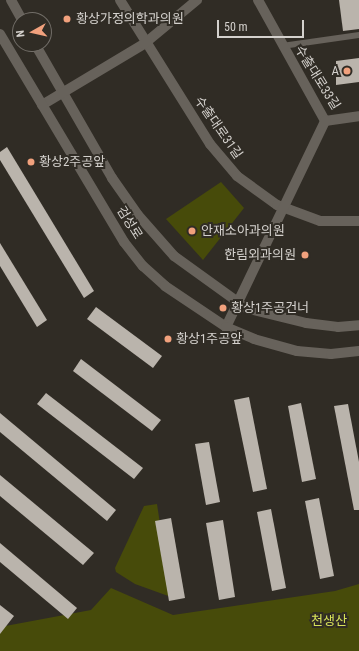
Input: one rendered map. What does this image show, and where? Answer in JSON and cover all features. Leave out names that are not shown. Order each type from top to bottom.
[{"type":"street","points":[[11,0],[18,12]]},
{"type":"street","name":"수출대로31길","points":[[120,0],[210,144],[237,176],[283,208],[320,221],[359,221]]},
{"type":"street","points":[[42,105],[146,42],[197,0]]},
{"type":"street","name":"수출대로33길","points":[[258,0],[282,46],[325,121],[359,116]]},
{"type":"street","name":"검성로","points":[[0,34],[124,242],[143,266],[165,286],[226,327],[254,340],[297,351],[331,354],[359,351]]},
{"type":"street","points":[[39,52],[112,178],[138,215],[174,256],[246,308],[268,315],[306,323],[338,327],[359,325]]},
{"type":"street","points":[[226,327],[325,121]]},
{"type":"lane","points":[[282,46],[359,35]]},
{"type":"green space","points":[[221,182],[244,208],[203,260],[166,219]]},
{"type":"green space","points":[[157,504],[171,597],[135,584],[116,572],[115,568],[144,506]]},
{"type":"green space","name":"천생산","points":[[359,584],[359,651],[0,651],[0,627],[91,610],[111,588],[173,615],[335,591]]},
{"type":"building","points":[[339,0],[359,0],[359,29],[343,31]]},
{"type":"building","name":"A","points":[[359,58],[359,82],[336,85],[336,61]]},
{"type":"building","points":[[7,147],[94,291],[84,298],[0,160],[0,152]]},
{"type":"building","points":[[0,243],[47,320],[37,327],[0,266]]},
{"type":"building","points":[[96,307],[162,356],[153,368],[87,319]]},
{"type":"building","points":[[81,359],[161,420],[152,431],[73,371]]},
{"type":"building","points":[[46,393],[143,468],[134,479],[37,404]]},
{"type":"building","points":[[249,397],[267,489],[253,492],[234,400]]},
{"type":"building","points":[[301,403],[316,479],[302,482],[288,406]]},
{"type":"building","points":[[348,404],[359,462],[359,510],[354,510],[334,406]]},
{"type":"building","points":[[0,413],[116,510],[107,521],[0,432]]},
{"type":"building","points":[[209,442],[220,502],[206,505],[195,444]]},
{"type":"building","points":[[0,475],[94,553],[83,565],[0,496]]},
{"type":"building","points":[[319,498],[334,576],[320,579],[305,501]]},
{"type":"building","points":[[271,509],[286,588],[272,591],[257,512]]},
{"type":"building","points":[[171,518],[185,598],[169,601],[155,521]]},
{"type":"building","points":[[223,520],[235,597],[219,600],[206,523]]},
{"type":"building","points":[[0,543],[77,608],[68,619],[0,562]]},
{"type":"building","points":[[0,605],[14,616],[0,634]]},
{"type":"place","name":"황상가정의학과의원","points":[[67,19]]},
{"type":"place","name":"A","points":[[347,71]]},
{"type":"place","name":"황상2주공앞","points":[[31,162]]},
{"type":"place","name":"안재소아과의원","points":[[192,231]]},
{"type":"place","name":"한림외과의원","points":[[305,255]]},
{"type":"place","name":"황상1주공건너","points":[[223,308]]},
{"type":"place","name":"황상1주공앞","points":[[168,339]]}]
